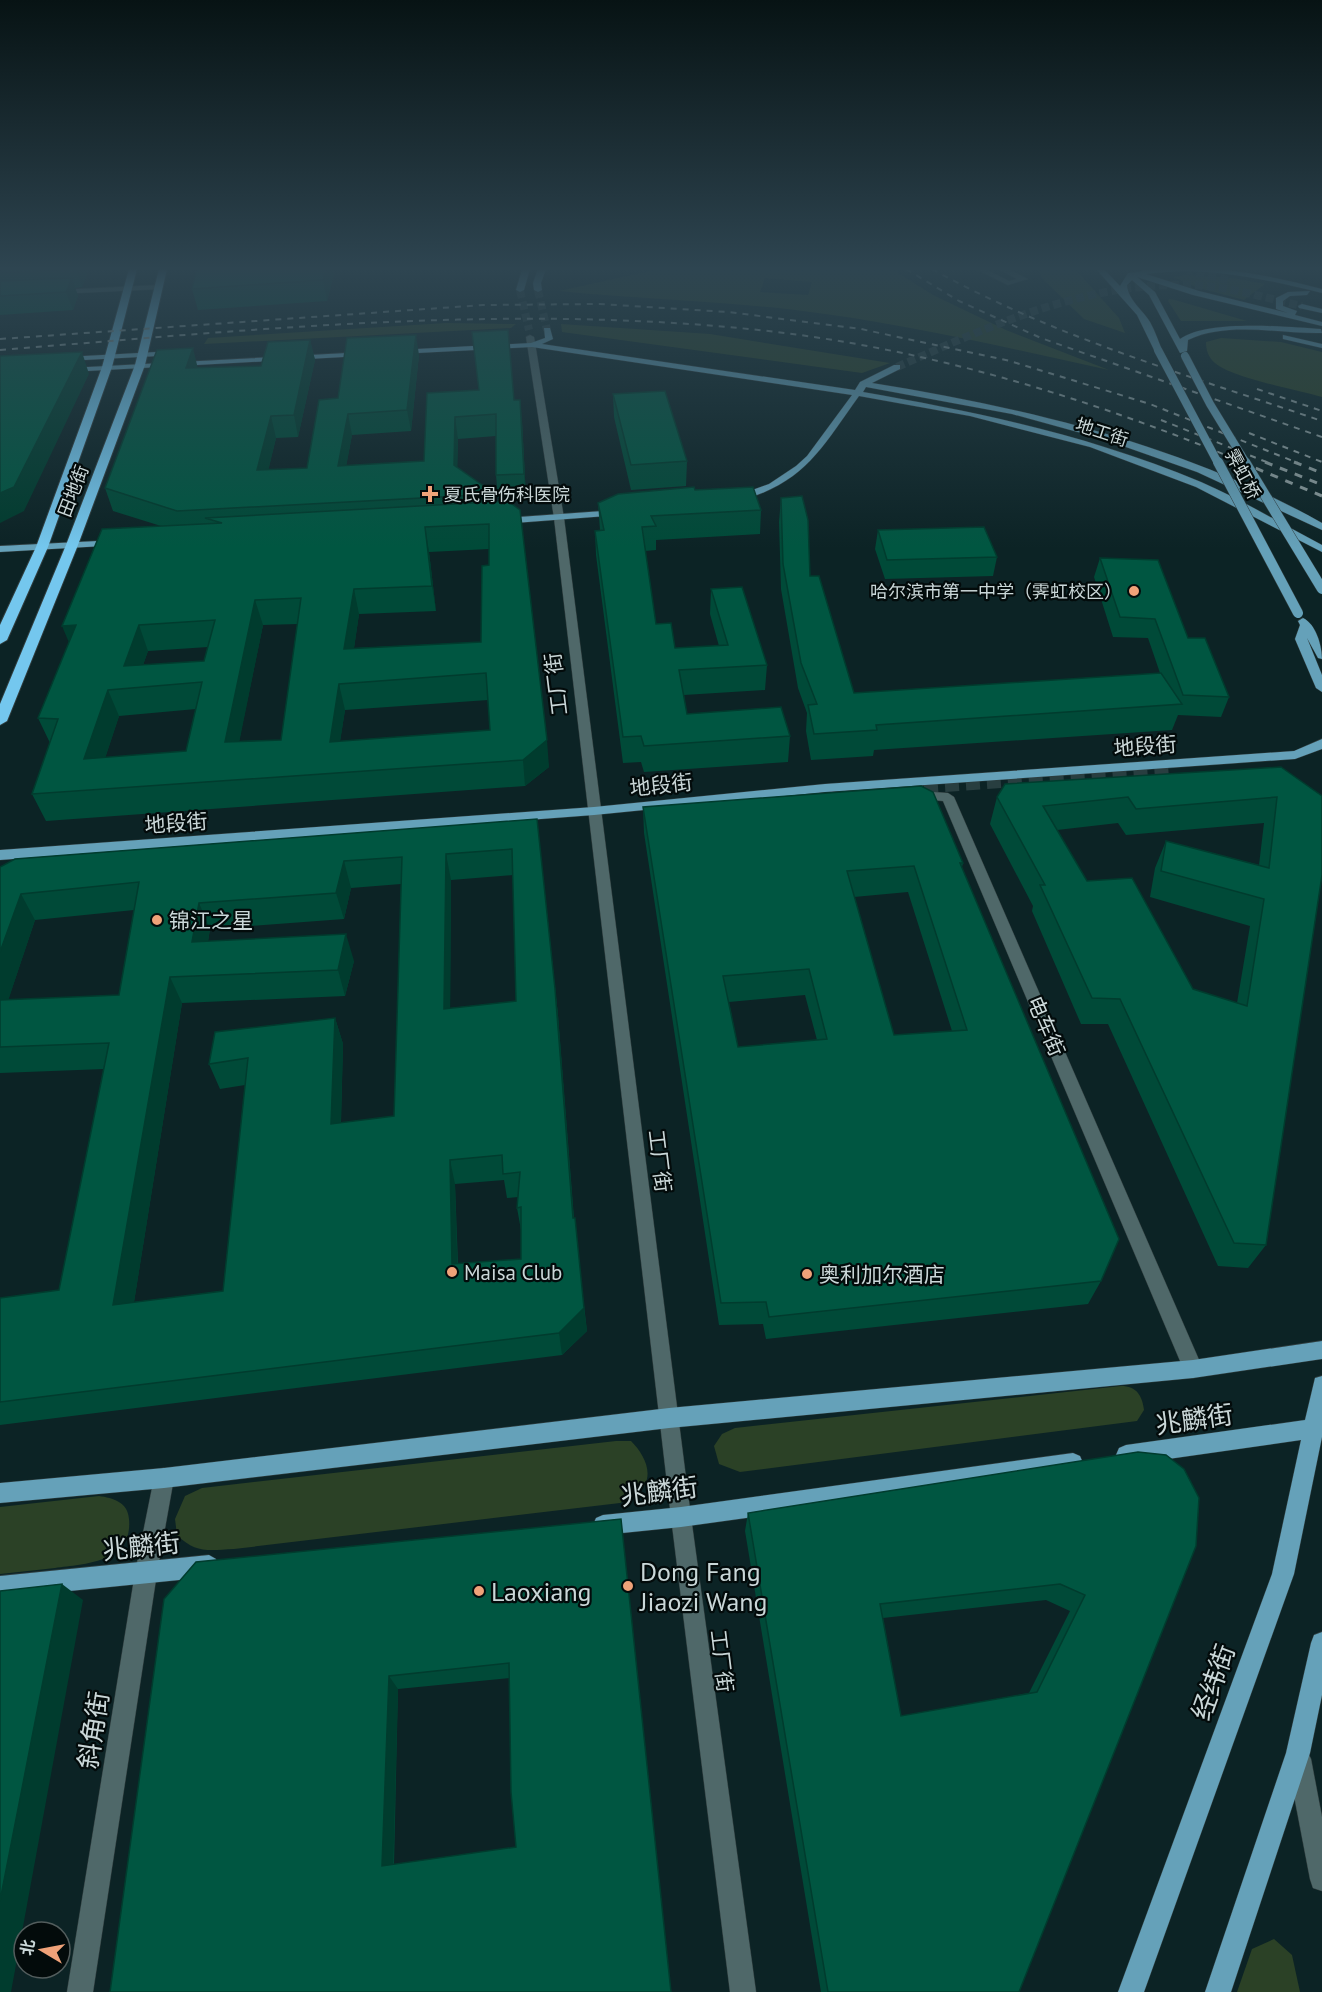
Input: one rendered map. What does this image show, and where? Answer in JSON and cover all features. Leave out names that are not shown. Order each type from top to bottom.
[{"type":"highway","name":"田地街","points":[[0,640],[42,547],[109,362]]},
{"type":"highway","name":"田地街","points":[[0,721],[72,545],[141,362]]},
{"type":"main road","points":[[60,371],[109,362]]},
{"type":"main road","name":"地工街","points":[[675,362],[970,413],[1093,445],[1199,484],[1322,549]]},
{"type":"main road","name":"地工街","points":[[720,362],[829,379]]},
{"type":"main road","name":"霁虹桥","points":[[1164,362],[1322,656]]},
{"type":"main road","name":"霁虹桥","points":[[1189,362],[1210,404],[1322,589]]},
{"type":"main road","points":[[725,501],[772,486],[799,468],[810,458],[864,384],[897,367]]},
{"type":"main road","name":"地工街","points":[[852,382],[983,403],[1093,432],[1190,464],[1322,527]]},
{"type":"main road","points":[[488,522],[629,512]]},
{"type":"main road","points":[[0,549],[132,542]]},
{"type":"main road","points":[[1305,625],[1301,639],[1322,688]]},
{"type":"main road","name":"地段街","points":[[0,855],[594,811],[825,788],[1295,755],[1313,749],[1322,743]]},
{"type":"main road","points":[[0,1493],[164,1478],[669,1418],[1193,1369],[1322,1350]]},
{"type":"main road","name":"经纬街","points":[[1131,1992],[1283,1574],[1317,1428],[1322,1385]]},
{"type":"main road","name":"兆麟街","points":[[586,1527],[681,1517],[1317,1428]]},
{"type":"main road","name":"兆麟街","points":[[0,1587],[230,1564]]},
{"type":"main road","points":[[1218,1992],[1298,1753],[1322,1643]]},
{"type":"street","name":"工厂街","points":[[534,362],[559,518],[681,1517],[743,1992]]},
{"type":"street","name":"电车街","points":[[825,788],[865,799],[920,794],[948,797],[1193,1369]]},
{"type":"street","name":"斜角街","points":[[80,1992],[146,1573],[164,1478]]},
{"type":"street","points":[[1298,1753],[1322,1879]]},
{"type":"green space","points":[[781,362],[890,363],[862,373]]},
{"type":"green space","points":[[1072,362],[1088,362],[1109,370]]},
{"type":"green space","points":[[1322,362],[1322,397],[1250,379],[1215,363]]},
{"type":"green space","points":[[1121,1386],[1135,1390],[1142,1400],[1144,1410],[1137,1421],[740,1472],[719,1464],[714,1446],[722,1434],[735,1428]]},
{"type":"green space","points":[[631,1441],[641,1453],[648,1474],[643,1488],[620,1503],[234,1549],[203,1550],[190,1545],[177,1535],[175,1519],[185,1496],[202,1488]]},
{"type":"green space","points":[[99,1496],[119,1502],[128,1513],[128,1533],[124,1544],[116,1552],[106,1558],[81,1565],[0,1574],[0,1507]]},
{"type":"green space","points":[[1274,1939],[1292,1955],[1300,1992],[1237,1992],[1252,1949]]},
{"type":"building","points":[[0,362],[77,362],[14,487],[0,493]]},
{"type":"building","points":[[152,362],[188,362],[186,368],[261,366],[262,362],[305,362],[294,415],[271,416],[257,470],[307,468],[319,400],[338,398],[343,362],[413,362],[407,410],[348,414],[338,466],[424,461],[427,393],[479,390],[476,362],[511,362],[514,400],[520,400],[524,474],[496,475],[496,414],[455,417],[454,465],[495,494],[177,511],[105,488]]},
{"type":"building","points":[[665,391],[687,461],[631,465],[613,394]]},
{"type":"building","points":[[694,487],[695,490],[753,487],[761,510],[651,516],[656,526],[642,527],[656,624],[671,623],[675,648],[728,645],[711,589],[742,587],[767,665],[679,670],[687,714],[781,707],[790,736],[644,746],[641,736],[623,737],[595,531],[604,530],[598,503],[618,494]]},
{"type":"building","points":[[802,496],[808,520],[810,576],[819,576],[854,693],[1161,673],[1182,704],[876,725],[877,730],[814,734],[808,705],[817,704],[801,663],[783,564],[781,498]]},
{"type":"building","points":[[508,501],[520,510],[547,740],[523,760],[32,794],[58,719],[38,718],[76,625],[62,626],[102,529],[222,523],[205,518]],"holes":[[[489,524],[489,565],[482,566],[481,642],[344,649],[354,589],[432,586],[425,527]],[[301,598],[281,740],[225,742],[255,600]],[[215,620],[204,661],[124,666],[139,625]],[[486,673],[490,730],[330,742],[339,684]],[[202,682],[186,751],[84,759],[108,690]]]},
{"type":"building","points":[[984,527],[997,557],[887,560],[878,530]]},
{"type":"building","points":[[1100,558],[1158,560],[1188,638],[1205,638],[1229,697],[1183,695],[1155,619],[1120,617]]},
{"type":"building","points":[[1281,767],[1322,796],[1322,875],[1266,1245],[1234,1243],[1120,999],[1092,998],[1040,885],[1045,885],[997,797],[1005,784]],"holes":[[[1128,797],[1136,809],[1277,797],[1269,868],[1166,841],[1161,871],[1264,899],[1247,1006],[1193,989],[1132,878],[1087,881],[1043,806]]]},
{"type":"building","points":[[921,786],[933,792],[963,863],[960,863],[1119,1239],[1101,1281],[769,1317],[766,1302],[721,1303],[643,807]],"holes":[[[914,866],[967,1030],[894,1035],[847,871]],[[809,969],[827,1039],[738,1047],[723,976]]]},
{"type":"building","points":[[537,819],[555,989],[573,1218],[575,1218],[584,1308],[559,1333],[0,1402],[0,1298],[59,1290],[109,1043],[0,1047],[0,1000],[119,995],[139,882],[21,894],[0,952],[0,867],[15,859]],"holes":[[[512,849],[516,1001],[444,1009],[446,854]],[[402,857],[394,1116],[331,1124],[335,1018],[215,1032],[209,1064],[248,1058],[223,1291],[113,1305],[170,977],[338,970],[346,934],[192,942],[199,903],[336,893],[344,861]],[[502,1155],[503,1174],[520,1172],[517,1208],[521,1207],[521,1259],[452,1264],[450,1160]]]},
{"type":"building","points":[[1138,1452],[1166,1455],[1184,1469],[1199,1498],[1196,1546],[1019,1992],[828,1992],[748,1513]],"holes":[[[1060,1584],[1085,1595],[1037,1692],[901,1716],[880,1604]]]},
{"type":"building","points":[[621,1519],[671,1992],[110,1992],[164,1599],[196,1562]],"holes":[[[509,1663],[511,1792],[516,1847],[382,1866],[389,1676]]]},
{"type":"building","points":[[62,1584],[0,1901],[0,1591]]},
{"type":"tunnel","points":[[897,367],[908,362]]},
{"type":"tunnel","points":[[903,788],[1170,769]]},
{"type":"railway","points":[[944,362],[1064,396],[1245,463]]},
{"type":"railway","points":[[1013,362],[1150,404],[1298,463]]},
{"type":"railway","points":[[1109,362],[1322,437]]},
{"type":"railway","points":[[1146,362],[1322,421]]},
{"type":"railway","points":[[1257,389],[1322,411]]},
{"type":"railway","points":[[1161,420],[1269,463]]},
{"type":"railway","points":[[1249,433],[1322,462]]},
{"type":"railway","points":[[1241,462],[1322,496]]},
{"type":"railway","points":[[1265,462],[1322,485]]},
{"type":"railway","points":[[1294,462],[1322,473]]},
{"type":"place","name":"夏氏骨伤科医院","points":[[430,494]]},
{"type":"place","name":"哈尔滨市第一中学（霁虹校区）","points":[[1134,591]]},
{"type":"place","name":"锦江之星","points":[[157,920]]},
{"type":"place","name":"Maisa Club","points":[[452,1272]]},
{"type":"place","name":"奥利加尔酒店","points":[[807,1274]]},
{"type":"place","name":"Dong Fang Jiaozi Wang","points":[[628,1586]]},
{"type":"place","name":"Laoxiang","points":[[479,1591]]}]
